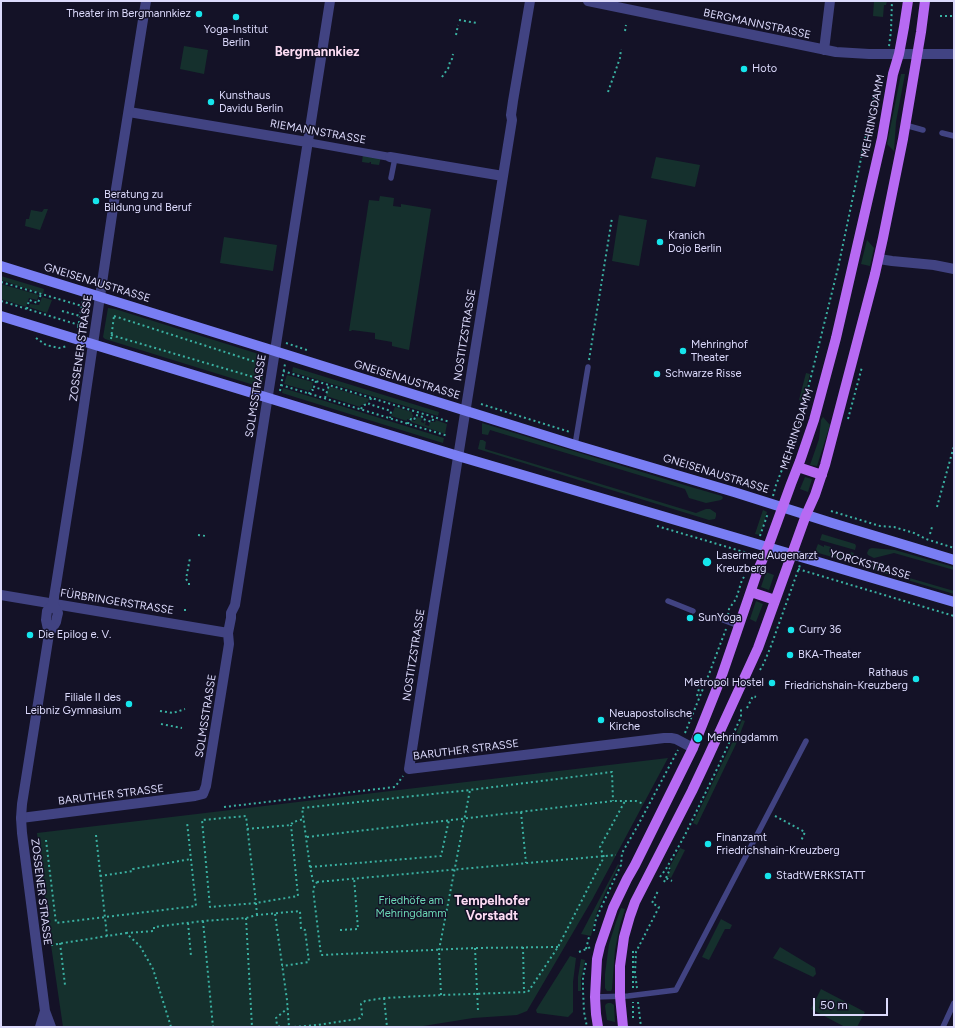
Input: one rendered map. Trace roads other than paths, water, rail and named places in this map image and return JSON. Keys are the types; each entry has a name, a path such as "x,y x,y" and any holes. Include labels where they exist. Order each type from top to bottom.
{"main road":[{"name":"MEHRINGDAMM","path":"598,1027 595,997 597,966 600,946 613,908 693,748 721,678 758,570 798,467 816,413 836,338 882,138 908,1"},
{"path":"623,1027 620,996 620,966 628,923 634,907 692,791 758,648 825,465 879,259 903,139 924,1"},
{"name":"GNEISENAUSTRASSE","path":"1,266 465,411 806,515"},
{"path":"1,316 458,456 768,547"},
{"path":"798,467 822,475"},
{"path":"806,515 954,560"},
{"name":"YORCKSTRASSE","path":"768,547 954,602"},
{"path":"751,592 775,600"}],"street":[{"name":"ZOSSENER STRASSE","path":"50,1027 45,1011 21,818 48,634 56,622 58,613 53,604 146,1"},
{"name":"SOLMSSTRASSE","path":"203,794 206,786 215,735 229,644 228,633 231,613 235,605 330,1"},
{"name":"NOSTITZSTRASSE","path":"409,769 512,120 511,115 513,101 530,1"},
{"name":"BERGMANNSTRASSE","path":"588,1 824,50 848,53 954,54"},
{"path":"824,50 830,1"},
{"name":"RIEMANNSTRASSE","path":"129,112 503,176"},
{"path":"879,259 892,262 934,265 954,269"},
{"name":"FÜRBRINGERSTRASSE","path":"1,595 228,633"},
{"name":"BARUTHER STRASSE","path":"409,769 664,738 676,739 693,748"},
{"name":"BARUTHER STRASSE","path":"21,818 203,794"},
{"name":"ZOSSENER STRASSE","path":"40,1027 45,1011"}],"lane":[{"path":"905,125 923,130"},
{"path":"942,133 954,136"},
{"path":"391,178 392,157"},
{"path":"575,445 588,367"},
{"path":"668,602 693,611"},
{"path":"715,617 739,626"},
{"path":"595,997 635,995 676,990 806,741"},
{"path":"943,1027 954,1003"}],"place":[{"name":"Theater im Bergmannkiez","path":"199,14"},
{"name":"Yoga-Institut Berlin","path":"236,17"},
{"name":"Hoto","path":"744,69"},
{"name":"Kunsthaus Davidu Berlin","path":"211,102"},
{"name":"Beratung zu Bildung und Beruf","path":"96,201"},
{"name":"Kranich Dojo Berlin","path":"660,242"},
{"name":"Mehringhof Theater","path":"683,351"},
{"name":"Schwarze Risse","path":"657,374"},
{"name":"Lasermed Augenarzt Kreuzberg","path":"707,562"},
{"name":"SunYoga","path":"690,618"},
{"name":"Curry 36","path":"791,630"},
{"name":"Die Epilog e. V.","path":"30,635"},
{"name":"BKA-Theater","path":"790,655"},
{"name":"Rathaus Friedrichshain-Kreuzberg","path":"916,679"},
{"name":"Metropol Hostel","path":"772,683"},
{"name":"Filiale II des Leibniz Gymnasium","path":"129,704"},
{"name":"Neuapostolische Kirche","path":"601,720"},
{"name":"Mehringdamm","path":"698,738"},
{"name":"Finanzamt Friedrichshain-Kreuzberg","path":"708,844"},
{"name":"StadtWERKSTATT","path":"768,876"}],"district":[{"name":"Bergmannkiez","path":"317,52"},
{"name":"Tempelhofer Vorstadt","path":"492,908"}],"park label":[{"name":"Friedhöfe am Mehringdamm","path":"411,907"}]}
